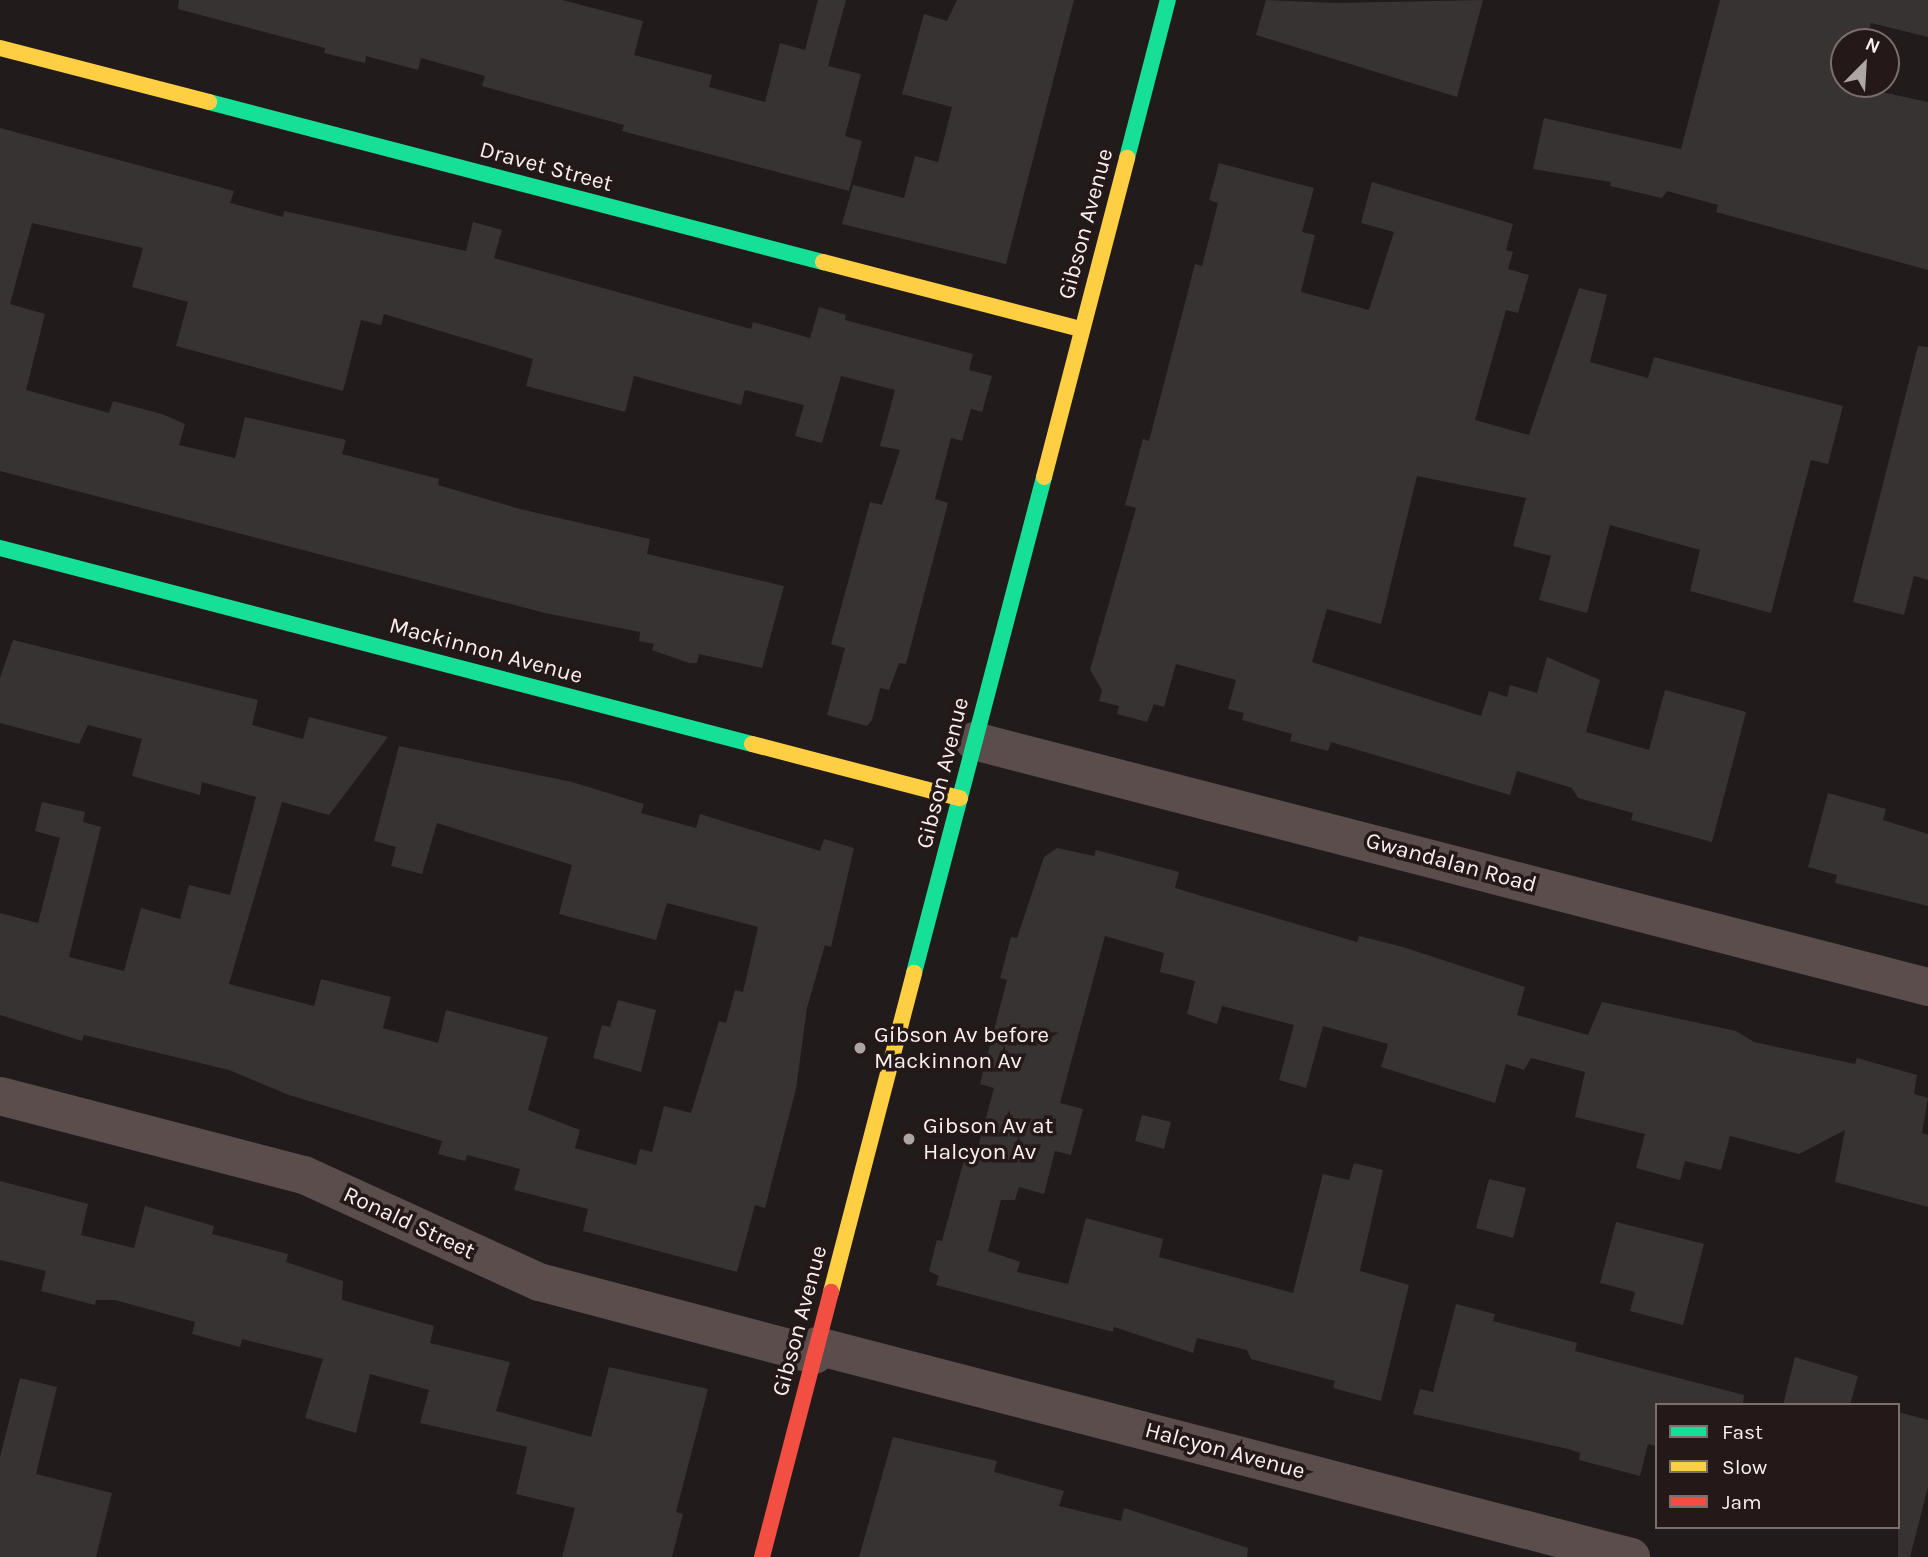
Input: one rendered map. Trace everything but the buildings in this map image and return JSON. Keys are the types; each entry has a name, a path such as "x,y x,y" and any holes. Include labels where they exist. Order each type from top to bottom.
{"street":[{"name":"Gibson Avenue","path":"762,1557 1168,0"},
{"name":"Dravet Street","path":"0,48 1081,329"},
{"name":"Mackinnon Avenue","path":"0,548 960,798"},
{"name":"Gwandalan Road","path":"974,741 1928,987"},
{"name":"Ronald Street","path":"0,1096 304,1175 539,1282 816,1351"},
{"name":"Halcyon Avenue","path":"816,1351 1631,1557"}],"traffic: fast":[{"path":"1127,158 1168,0"},
{"path":"209,102 823,262"},
{"path":"914,973 1044,477"},
{"path":"0,548 752,744"}],"traffic: slow":[{"path":"0,48 209,102"},
{"path":"1044,477 1127,158"},
{"path":"823,262 1081,329"},
{"path":"752,744 960,798"},
{"path":"831,1292 914,973"}],"traffic: jam":[{"path":"762,1557 831,1292"}],"place":[{"name":"Gibson Av before Mackinnon Av","path":"860,1048"},
{"name":"Gibson Av at Halcyon Av","path":"909,1139"}]}
